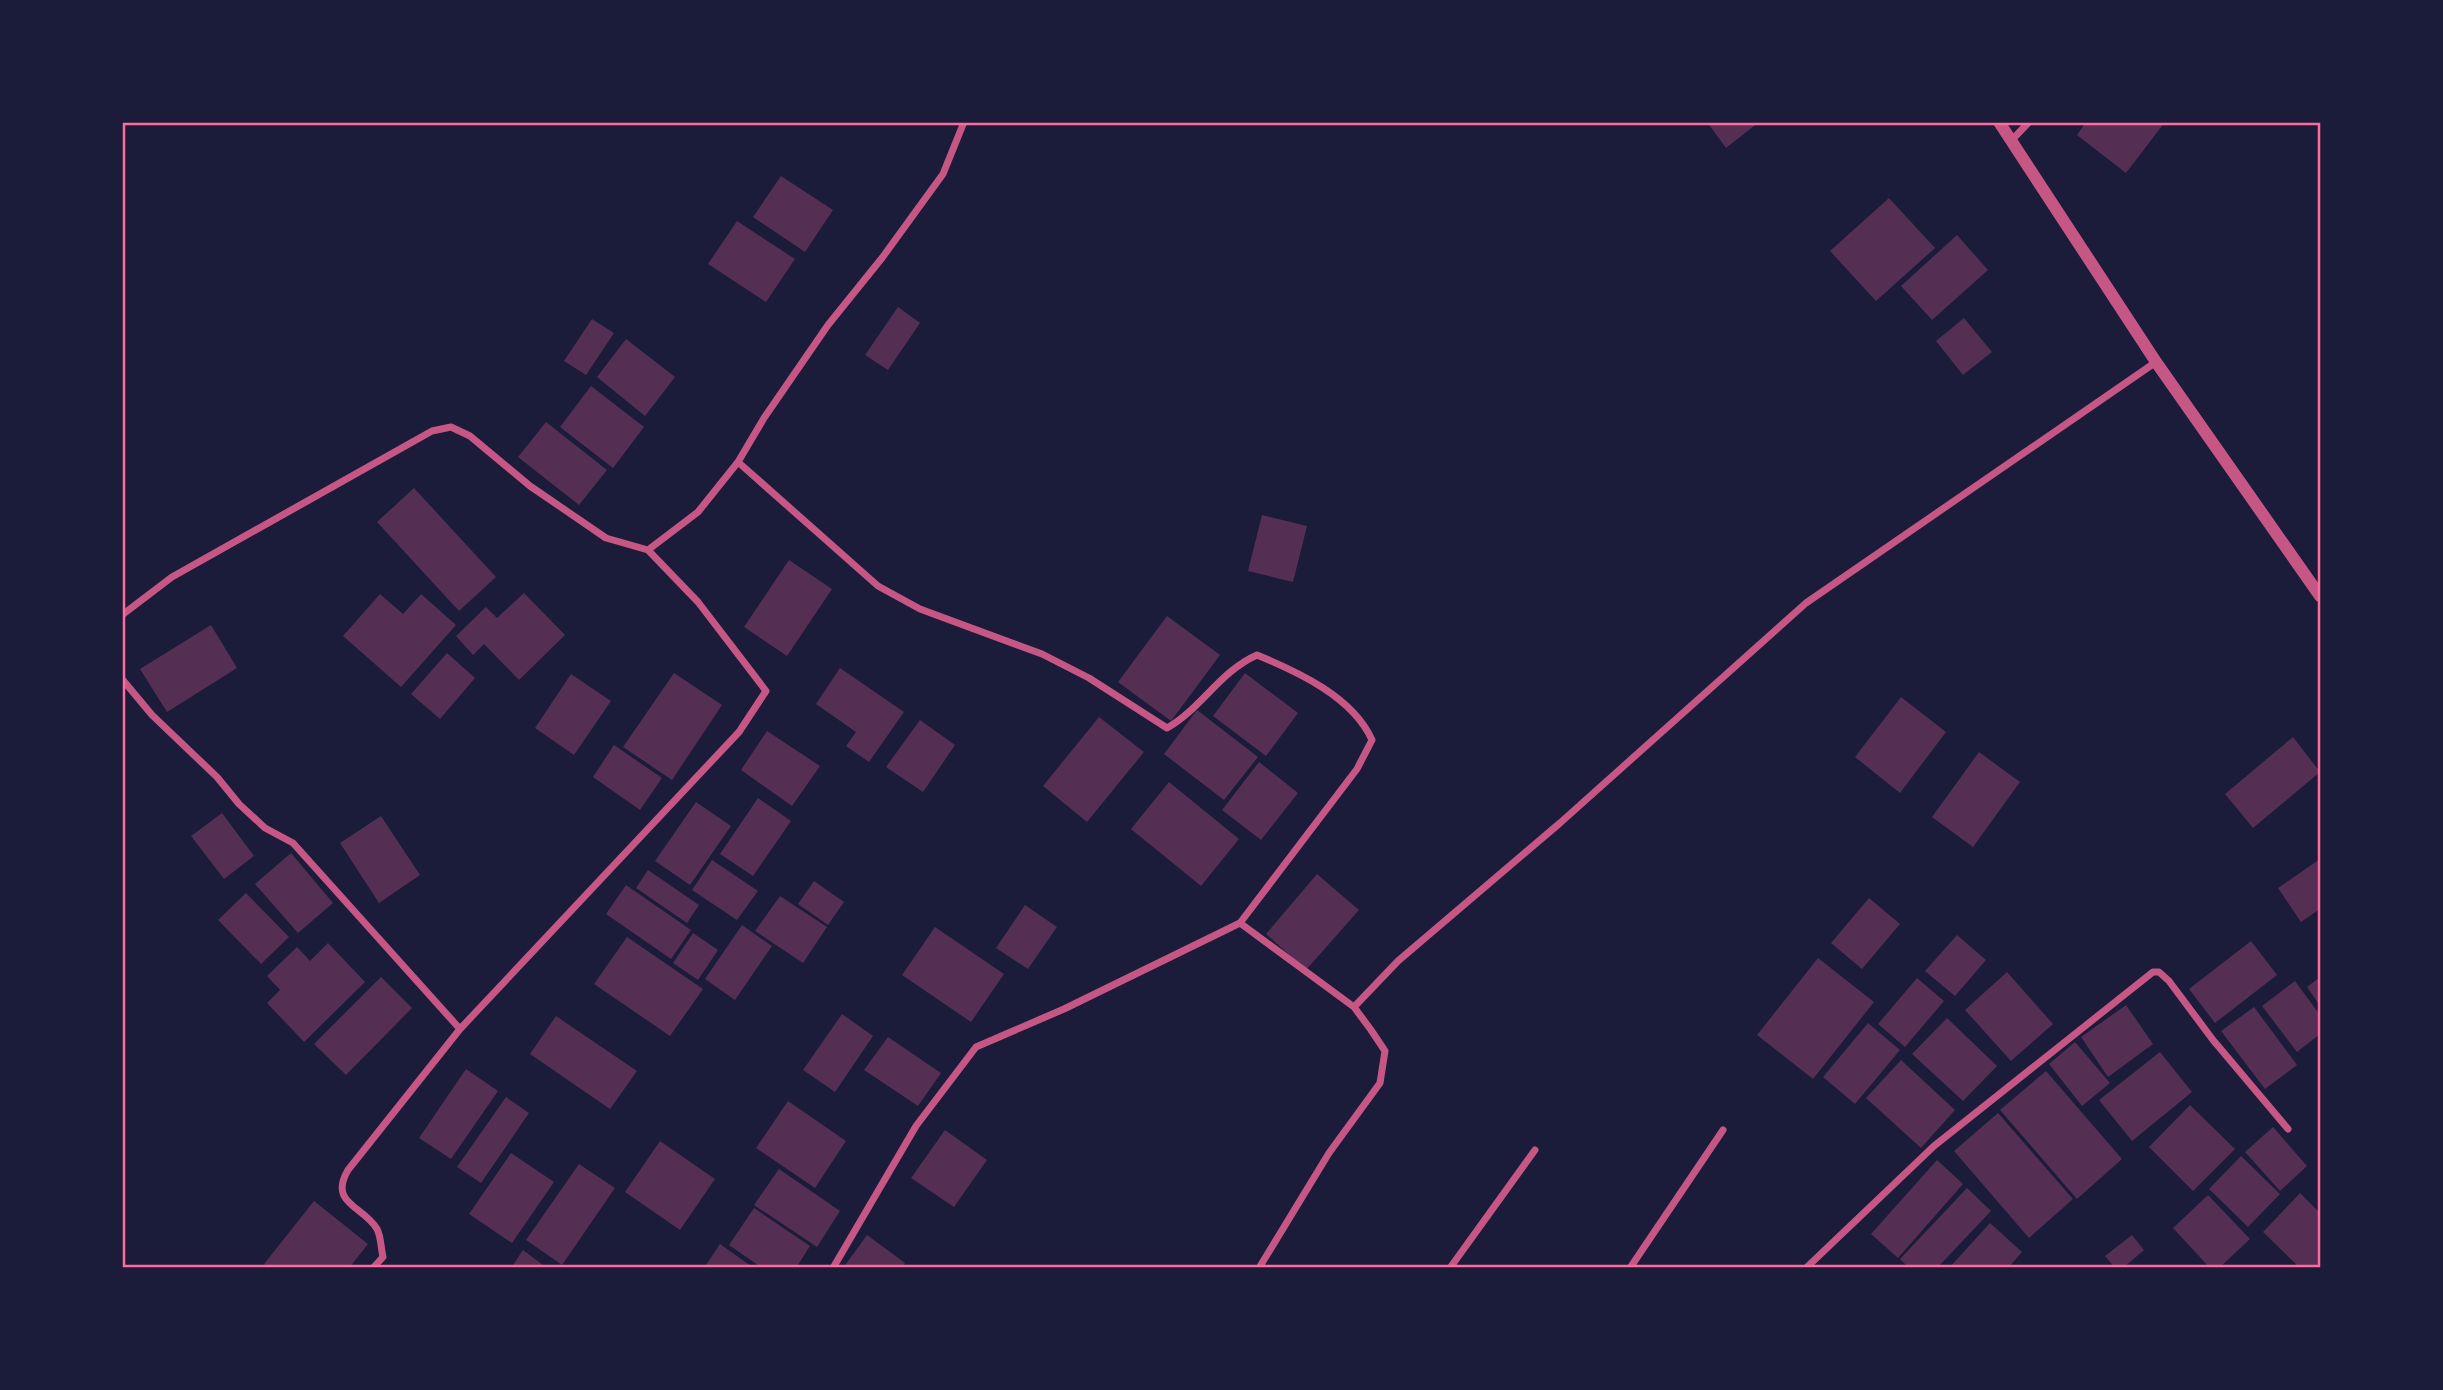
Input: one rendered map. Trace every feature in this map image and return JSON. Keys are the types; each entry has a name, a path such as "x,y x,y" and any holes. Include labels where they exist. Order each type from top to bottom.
{"street":[{"path":"648,550 698,512 738,462 764,418 828,325 882,258 943,174 964,122"},
{"path":"1999,122 2156,362 2320,596"},
{"path":"2011,141 2029,122"},
{"path":"1354,1007 1398,961 1560,823 1806,603 2156,362"},
{"path":"122,615 172,577 432,431 451,427 470,436 530,486 606,538 648,550 698,601 766,691 739,732 460,1029 341,1181 343,1197 377,1230 383,1258 373,1268"},
{"path":"738,462 878,586 920,609 958,625 1042,654 1089,678 1167,728 1185,718 1239,663 1257,655 1298,672 1354,711 1365,723 1372,740 1357,769 1240,923 1064,1009 976,1047 916,1126 833,1268"},
{"path":"122,679 152,715 217,777 239,804 265,828 293,843 460,1029"},
{"path":"1240,923 1354,1007 1385,1051 1380,1083 1329,1153 1259,1268"},
{"path":"1806,1268 1934,1146 2152,972 2159,972 2169,981 2213,1040 2288,1129"},
{"path":"1630,1268 1723,1130"},
{"path":"1450,1268 1535,1150"}],"building":[{"path":"1707,122 1759,122 1726,148"},
{"path":"2086,122 2165,122 2126,173 2077,135"},
{"path":"781,176 833,210 805,252 753,217"},
{"path":"1889,198 1935,248 1876,301 1830,251"},
{"path":"737,221 795,259 766,302 708,264"},
{"path":"1957,235 1988,270 1932,320 1901,286"},
{"path":"898,307 920,323 888,370 865,355"},
{"path":"1964,318 1992,352 1963,375 1936,341"},
{"path":"592,319 614,333 586,375 564,361"},
{"path":"626,339 675,377 645,416 597,377"},
{"path":"591,386 644,427 613,468 560,427"},
{"path":"546,422 607,470 579,505 518,457"},
{"path":"414,488 496,577 459,611 377,522"},
{"path":"1262,515 1307,526 1293,582 1248,571"},
{"path":"789,560 832,589 787,656 744,627"},
{"path":"524,593 565,635 519,680 484,644 473,655 456,636 486,607 497,618"},
{"path":"380,594 403,614 421,594 456,625 401,687 343,636"},
{"path":"1167,616 1220,655 1171,721 1118,682"},
{"path":"211,625 237,668 167,712 140,669"},
{"path":"447,653 475,678 440,719 411,694"},
{"path":"840,668 904,712 869,762 846,746 856,732 816,704"},
{"path":"674,673 722,705 672,780 623,747"},
{"path":"1245,673 1298,713 1266,756 1213,716"},
{"path":"571,674 611,701 574,755 535,728"},
{"path":"1901,697 1946,732 1900,793 1855,757"},
{"path":"1197,710 1258,757 1224,800 1164,754"},
{"path":"1099,717 1144,752 1087,822 1043,786"},
{"path":"920,720 955,745 923,792 886,767"},
{"path":"767,731 820,766 792,806 741,770"},
{"path":"2293,737 2320,772 2253,828 2225,794"},
{"path":"614,745 662,778 640,810 593,777"},
{"path":"1979,752 2020,782 1973,847 1932,817"},
{"path":"1259,762 1298,793 1261,840 1222,810"},
{"path":"1169,782 1239,839 1201,886 1131,829"},
{"path":"758,798 791,821 753,876 720,854"},
{"path":"696,802 731,826 690,885 655,861"},
{"path":"222,813 254,856 224,879 191,836"},
{"path":"381,816 420,875 379,903 340,843"},
{"path":"291,853 333,903 298,933 255,884"},
{"path":"2320,859 2320,909 2301,922 2278,888"},
{"path":"712,860 758,891 737,920 692,890"},
{"path":"648,870 699,905 687,923 636,888"},
{"path":"1317,874 1359,910 1306,970 1266,934"},
{"path":"814,881 844,902 828,925 798,904"},
{"path":"626,885 691,930 671,959 606,914"},
{"path":"246,893 289,937 261,964 218,920"},
{"path":"780,896 827,927 803,963 755,931"},
{"path":"1869,898 1900,924 1862,969 1831,943"},
{"path":"1025,905 1057,927 1028,969 996,948"},
{"path":"742,925 772,946 735,1000 705,979"},
{"path":"935,927 1004,974 971,1022 902,975"},
{"path":"693,933 718,950 698,980 673,963"},
{"path":"1957,935 1986,960 1955,996 1925,971"},
{"path":"627,937 703,989 670,1036 594,984"},
{"path":"2251,941 2277,975 2215,1023 2189,989"},
{"path":"328,943 365,982 304,1042 267,1003 280,990 267,976 297,947 310,961"},
{"path":"1818,958 1874,1002 1813,1079 1757,1035"},
{"path":"2007,972 2053,1024 2011,1061 1965,1010"},
{"path":"381,977 412,1008 346,1075 314,1044"},
{"path":"2320,977 2320,1006 2307,987"},
{"path":"1917,978 1944,1001 1905,1047 1878,1024"},
{"path":"2295,981 2320,1015 2320,1034 2297,1052 2262,1006"},
{"path":"2126,1005 2153,1044 2108,1077 2081,1037"},
{"path":"2254,1007 2297,1065 2265,1089 2221,1031"},
{"path":"842,1014 873,1036 835,1092 803,1070"},
{"path":"556,1016 637,1071 610,1109 530,1054"},
{"path":"1947,1018 1997,1066 1963,1101 1912,1054"},
{"path":"1868,1023 1900,1050 1855,1104 1823,1077"},
{"path":"888,1037 941,1073 918,1106 864,1070"},
{"path":"2075,1042 2110,1083 2082,1106 2049,1064"},
{"path":"2160,1052 2192,1092 2132,1141 2099,1100"},
{"path":"1901,1060 1955,1110 1921,1148 1866,1098"},
{"path":"466,1069 498,1091 451,1159 419,1138"},
{"path":"2046,1071 2122,1159 2077,1199 2000,1110"},
{"path":"506,1097 529,1113 481,1183 457,1167"},
{"path":"788,1101 846,1141 815,1188 756,1148"},
{"path":"2190,1105 2235,1149 2193,1191 2149,1147"},
{"path":"1998,1113 2073,1199 2029,1238 1954,1151"},
{"path":"2273,1127 2307,1166 2280,1191 2245,1152"},
{"path":"945,1130 987,1160 954,1207 911,1178"},
{"path":"660,1141 715,1179 680,1230 625,1192"},
{"path":"511,1153 554,1182 512,1243 469,1214"},
{"path":"2241,1156 2280,1194 2248,1227 2209,1189"},
{"path":"1937,1160 1963,1184 1898,1258 1871,1234"},
{"path":"579,1164 615,1188 562,1265 526,1240"},
{"path":"779,1169 840,1211 817,1247 754,1205"},
{"path":"1967,1188 1991,1211 1937,1268 1909,1268 1900,1259"},
{"path":"2300,1193 2320,1213 2320,1268 2300,1268 2263,1232"},
{"path":"2208,1195 2250,1239 2219,1268 2210,1268 2173,1228"},
{"path":"314,1201 368,1244 349,1268 268,1268 264,1264"},
{"path":"754,1208 810,1246 796,1268 762,1268 729,1245"},
{"path":"1990,1223 2022,1252 2008,1268 1949,1268"},
{"path":"867,1235 905,1263 902,1268 843,1268"},
{"path":"2132,1235 2144,1250 2123,1268 2115,1268 2105,1256"},
{"path":"720,1244 754,1268 704,1268"},
{"path":"523,1250 547,1268 511,1268"}]}
